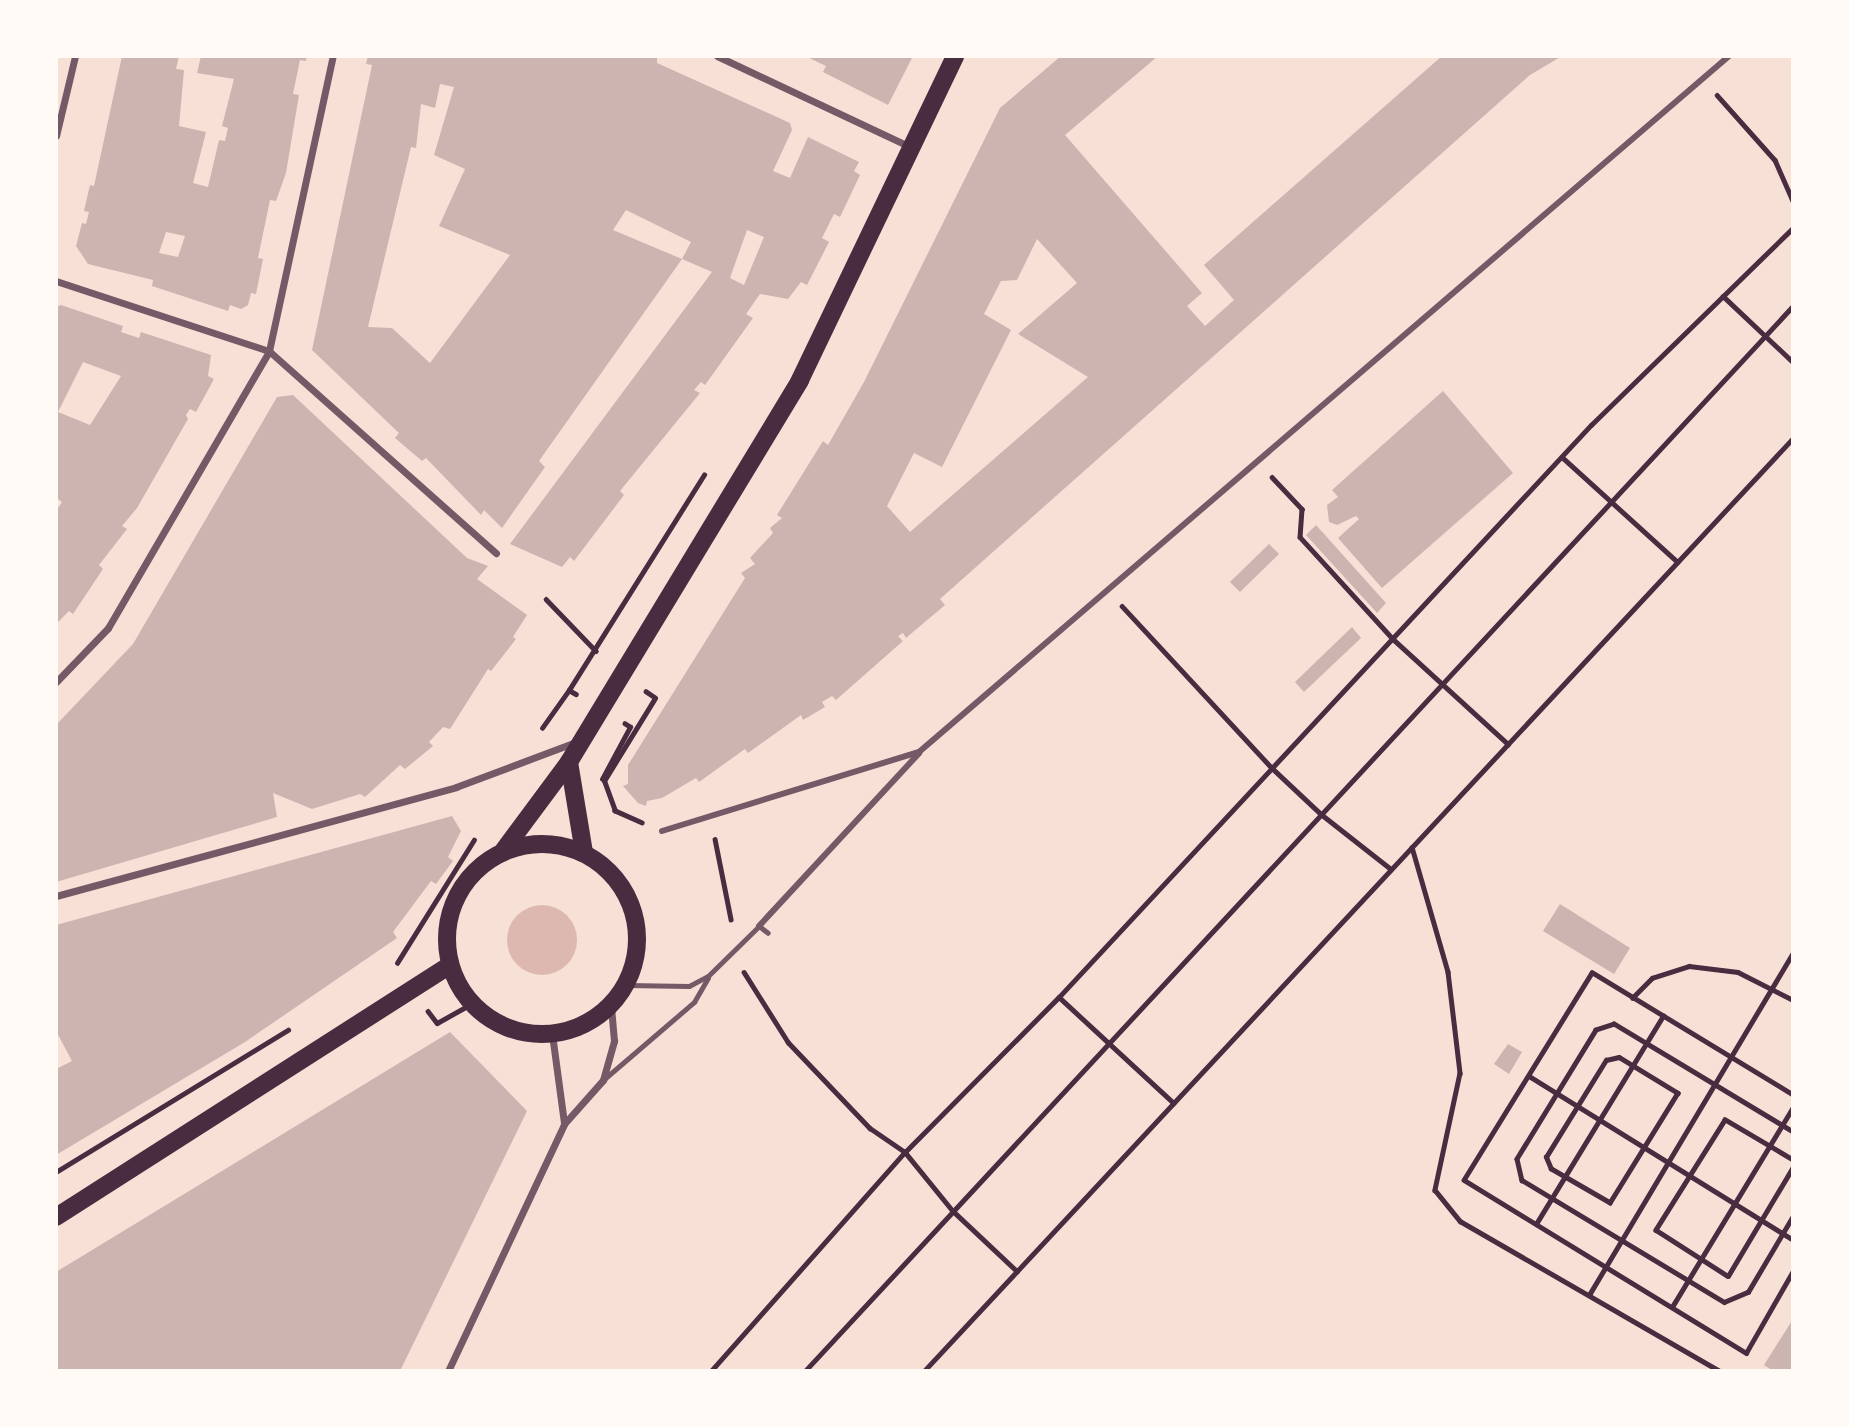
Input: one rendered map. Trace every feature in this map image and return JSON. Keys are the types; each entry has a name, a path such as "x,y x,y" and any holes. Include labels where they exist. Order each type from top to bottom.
{"main road":[{"path":"503,851 544,842 584,853 613,875 632,905 638,941 626,985 611,1004 584,1024 552,1034 516,1031 484,1016 461,990 450,965 446,940 450,911 473,873 503,851 569,762 800,380 955,56"},
{"path":"569,762 584,853"},
{"path":"56,1217 450,965"}],"street":[{"path":"56,136 75,56"},
{"path":"56,682 108,628 269,351 333,56"},
{"path":"717,56 911,148"},
{"path":"758,926 919,752 1729,56"},
{"path":"56,281 269,351 496,553"},
{"path":"56,895 456,787 580,740"},
{"path":"662,831 919,752"},
{"path":"448,1371 564,1124 603,1080 614,1041 611,1004"},
{"path":"552,1034 564,1124"}],"lane":[{"path":"603,1080 694,1002 708,976 758,926 768,933"},
{"path":"626,985 671,988 708,976"}],"path":[{"path":"1702,79 1775,160 1793,201"},
{"path":"721,1371 713,1369 905,1153 1059,997 1562,457 1793,228"},
{"path":"1723,296 1793,362"},
{"path":"805,1371 1793,306"},
{"path":"924,1371 1793,438"},
{"path":"1562,457 1613,500 1678,562"},
{"path":"1258,461 1302,509 1300,537 1393,639 1508,744"},
{"path":"569,690 596,651 705,473"},
{"path":"1107,590 1272,768 1321,814 1391,869"},
{"path":"546,599 620,675 655,698 604,781 615,811 662,831"},
{"path":"711,817 737,947 748,984 788,1042 870,1128 905,1153 953,1211 1017,1271"},
{"path":"1412,847 1448,972 1460,1073 1436,1190 1460,1221 1720,1371"},
{"path":"1589,1295 1793,953"},
{"path":"385,970 397,963"},
{"path":"1632,998 1652,978 1689,965 1738,972 1793,1000"},
{"path":"1793,1095 1592,974 1464,1180 1746,1353 1793,1271"},
{"path":"1059,997 1174,1103"},
{"path":"1536,1224 1663,1016"},
{"path":"1793,1132 1614,1024 1595,1030 1517,1159 1522,1180 1724,1302 1748,1292 1793,1216"},
{"path":"56,1172 291,1028"},
{"path":"1619,1057 1678,1093 1610,1203 1551,1169 1546,1157 1577,1106 1606,1060 1619,1057"},
{"path":"1529,1076 1793,1240"},
{"path":"1672,1307 1793,1107"},
{"path":"1793,1160 1725,1120 1656,1230 1728,1276 1793,1167"}],"shaded area":[{"path":"549,905 562,911 571,920 575,926 575,954 567,965 556,973 535,975 517,965 509,954 507,933 517,915 528,907"}],"building":[{"path":"122,56 179,56 176,69 184,70 179,126 206,132 193,183 208,187 219,140 225,141 228,128 222,126 234,79 197,73 201,56 307,56 306,61 300,60 293,94 299,95 286,173 276,201 270,200 258,258 263,259 256,294 251,293 248,305 241,309 230,305 228,311 152,286 153,280 88,264 76,246 82,223 86,224 89,212 84,211 90,185 94,186","holes":["166,232 185,236 178,257 159,253"]},
{"path":"368,56 657,56 657,63 790,123 792,130 773,171 790,178 808,137 859,162 854,171 860,175 840,217 834,214 822,238 829,242 807,285 801,282 788,299 760,294 746,314 753,318 705,385 701,382 694,390 700,393 620,491 624,495 574,561 570,557 562,567 510,544 712,272 682,259 539,461 545,467 502,528 484,510 481,515 426,458 422,461 395,438 399,433 312,350 372,65 366,64","holes":["440,84 454,87 434,155 465,169 439,226 510,255 430,363 392,328 368,327 411,147 416,148 421,104 435,108","626,210 691,242 682,259 613,230","747,230 764,237 744,285 730,278"]},
{"path":"805,56 913,56 888,105 823,72 826,66"},
{"path":"1061,56 1158,56 1065,135 1202,293 1187,306 1205,326 1234,300 1204,265 1442,56 1562,56 1530,75 940,599 945,605 906,638 903,633 898,636 903,641 836,700 832,696 822,702 825,707 803,720 801,715 748,753 745,749 699,782 696,778 662,798 647,801 646,806 638,803 623,786 628,784 628,765 745,578 741,573 755,564 750,558 773,533 770,528 782,518 777,515 823,441 828,445 864,382 1000,108","holes":["1037,239 1077,283 1018,334 1088,377 910,532 887,506 914,453 942,467 1011,330 984,314 1001,281 1017,280"]},
{"path":"61,305 123,326 121,332 139,338 141,332 211,355 208,376 214,379 196,412 190,409 186,415 188,419 137,508 122,526 127,529 99,565 103,569 73,614 69,611 56,624 56,511 62,502 56,498 56,307","holes":["83,362 121,376 90,425 58,412"]},
{"path":"1443,391 1513,473 1382,588 1338,538 1359,519 1356,516 1337,525 1329,522 1327,505 1338,497 1332,490"},
{"path":"293,395 467,558 488,566 477,579 527,615 513,637 516,639 491,671 488,669 450,729 443,727 429,742 433,746 405,769 400,765 365,797 360,794 312,809 273,793 277,817 56,882 56,725 133,644 277,397"},
{"path":"1316,525 1386,603 1377,613 1306,535"},
{"path":"1269,544 1279,554 1240,592 1230,582"},
{"path":"1352,627 1361,638 1304,692 1295,682"},
{"path":"452,816 461,831 448,857 453,861 436,884 431,881 393,932 397,938 245,1042 56,1155 56,1069 72,1061 56,1031 56,925"},
{"path":"1560,904 1630,948 1614,974 1543,931"},
{"path":"450,1032 527,1111 400,1371 56,1371 56,1272"},
{"path":"1508,1044 1522,1052 1509,1074 1494,1064"},
{"path":"1793,1319 1793,1371 1773,1371 1764,1365"}]}
